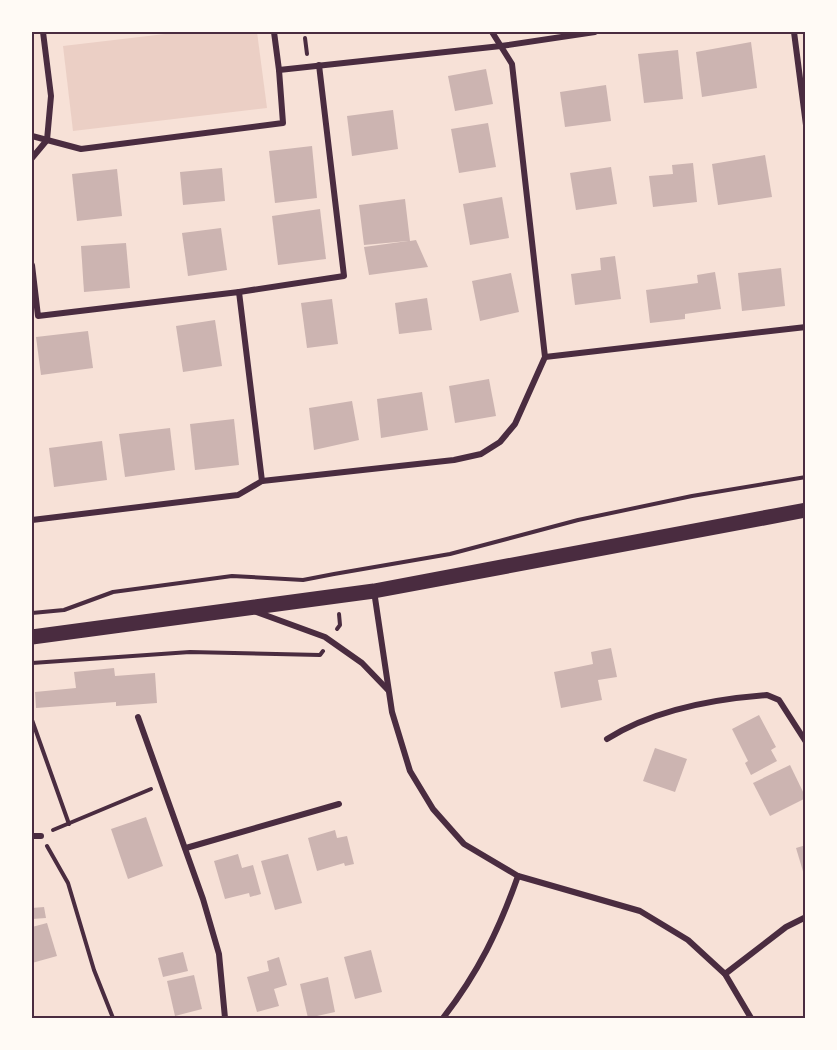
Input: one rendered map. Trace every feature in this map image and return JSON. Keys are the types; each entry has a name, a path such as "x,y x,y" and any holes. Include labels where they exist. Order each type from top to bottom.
{"main road":[{"path":"32,638 374,591 806,510"}],"street":[{"path":"32,158 47,140 51,96 43,32"},
{"path":"32,136 81,149 283,123 274,32"},
{"path":"32,520 238,495 262,481 454,460 482,454 500,442 515,424 545,357 512,64 492,32"},
{"path":"279,70 501,46 595,32"},
{"path":"794,32 806,125"},
{"path":"32,265 38,316 238,292 344,276 319,65"},
{"path":"238,292 262,481"},
{"path":"545,357 806,327"},
{"path":"374,591 392,712 410,771 433,809 464,844 518,876 640,911 688,940 724,974 751,1018"},
{"path":"249,609 325,637 362,663 389,690"},
{"path":"607,739 631,724 654,715 767,695 779,700 806,742"},
{"path":"138,717 186,848 219,954 225,1018"},
{"path":"186,848 339,804"},
{"path":"32,836 41,836"},
{"path":"443,1018 466,989 500,928 518,876"},
{"path":"724,974 786,927 806,917"}],"path":[{"path":"32,613 64,610 113,592 221,577 303,580 450,554 578,520 692,496 806,477"},
{"path":"32,663 190,652 320,655"},
{"path":"32,720 69,824"},
{"path":"113,1018 94,970 68,883 41,836 163,784"}],"shaded area":[{"path":"182,32 257,32 267,108 73,131 63,46"}],"building":[{"path":"751,42 757,88 702,97 696,52"},
{"path":"678,50 683,99 644,103 638,54"},
{"path":"486,69 493,104 455,111 448,76"},
{"path":"606,85 611,121 565,127 560,92"},
{"path":"393,110 398,149 352,156 347,116"},
{"path":"488,123 496,167 459,173 451,129"},
{"path":"312,146 317,198 275,203 269,151"},
{"path":"765,155 772,197 718,205 712,164"},
{"path":"693,163 697,202 653,207 649,176 673,174 672,165"},
{"path":"611,167 617,204 576,210 570,173"},
{"path":"222,168 225,201 183,205 180,172"},
{"path":"117,169 122,216 77,221 72,174"},
{"path":"502,197 509,238 470,245 463,204"},
{"path":"405,199 410,241 416,240 428,267 369,275 364,247 408,241 364,245 359,205"},
{"path":"320,209 326,259 278,265 272,216"},
{"path":"221,228 227,270 188,276 182,233"},
{"path":"126,243 130,288 84,292 81,246"},
{"path":"615,256 621,299 575,305 571,274 601,270 600,258"},
{"path":"781,268 785,306 742,311 738,273"},
{"path":"715,272 721,309 685,314 685,319 650,323 646,290 698,283 697,275"},
{"path":"511,273 519,312 480,321 472,281"},
{"path":"427,298 432,330 399,334 395,303"},
{"path":"332,299 338,344 307,348 301,303"},
{"path":"215,320 222,366 183,372 176,326"},
{"path":"88,331 93,368 41,375 36,337"},
{"path":"489,379 496,416 455,423 449,386"},
{"path":"422,392 428,430 381,438 377,399"},
{"path":"352,401 359,440 314,450 309,408"},
{"path":"234,419 239,465 195,470 190,424"},
{"path":"170,428 175,470 125,477 119,434"},
{"path":"102,441 107,480 54,487 49,448"},
{"path":"611,648 617,677 598,680 602,700 561,708 554,672 593,664 591,652"},
{"path":"114,668 115,676 155,673 157,703 116,706 116,702 36,708 35,692 76,688 74,672"},
{"path":"759,715 776,747 771,750 777,761 751,775 745,763 748,761 732,729"},
{"path":"655,748 687,759 675,792 643,781"},
{"path":"790,765 806,798 770,816 753,783"},
{"path":"146,817 163,866 128,879 111,829"},
{"path":"335,830 337,838 347,836 354,864 345,866 344,863 317,871 308,838"},
{"path":"806,845 806,878 805,878 796,848"},
{"path":"238,854 242,868 253,865 261,894 250,897 249,893 225,899 214,861"},
{"path":"288,854 302,903 275,910 261,861"},
{"path":"44,907 46,918 32,919 32,908"},
{"path":"47,923 57,956 32,963 32,927"},
{"path":"371,950 382,992 355,999 344,957"},
{"path":"183,952 188,971 163,977 158,958"},
{"path":"279,957 287,985 274,989 279,1006 257,1012 247,977 269,971 267,961"},
{"path":"194,975 202,1009 175,1016 167,981"},
{"path":"328,977 335,1012 308,1018 300,984"}]}
